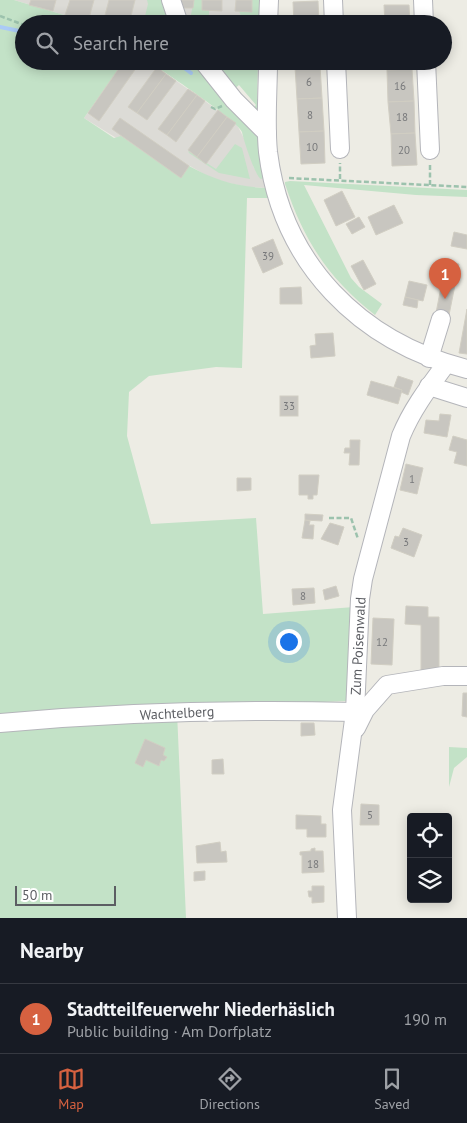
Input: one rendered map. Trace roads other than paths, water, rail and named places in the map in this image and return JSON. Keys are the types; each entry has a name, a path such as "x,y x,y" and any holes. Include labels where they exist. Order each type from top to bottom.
{"street":[{"path":"171,0 177,15"},
{"path":"268,15 269,0"},
{"path":"333,0 334,15"},
{"path":"423,0 424,15"},
{"path":"210,70 240,106 267,133"},
{"path":"268,70 267,133 273,177 281,206 296,242 308,262 341,302 379,332 438,361 467,369"},
{"path":"336,70 340,150"},
{"path":"426,70 430,150"},
{"path":"438,361 441,319"},
{"name":"Zum Poisenwald","path":"347,918 342,810 355,712 358,622 367,563 401,436 407,421 428,386 438,361"},
{"path":"428,386 467,398"},
{"path":"351,743 365,710 387,685 443,676 467,676"},
{"name":"Wachtelberg","path":"0,723 55,718 247,710 355,712"}],"waterway":[{"path":"0,27 15,30"},
{"path":"187,70 191,73"}],"place":[{"name":"Stadtteilfeuerwehr Niederhäslich","path":"445,299"}]}
